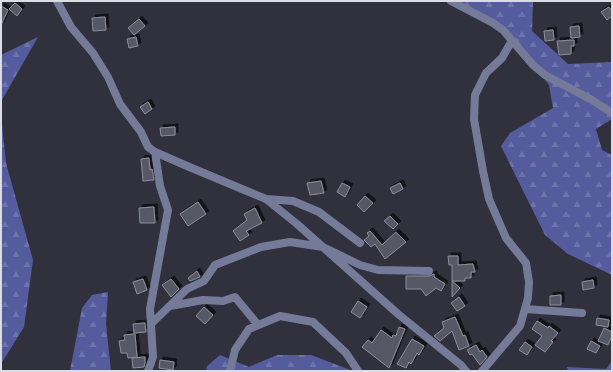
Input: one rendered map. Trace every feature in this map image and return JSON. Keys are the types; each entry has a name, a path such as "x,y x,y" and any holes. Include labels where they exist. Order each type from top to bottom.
{"street":[{"path":"57,1 71,27 93,53 108,77 120,104 141,132 148,147 155,152 266,199 293,201 319,212 360,243"},
{"path":"450,1 494,23 504,30 534,65 545,75 592,100 612,113"},
{"path":"482,371 520,326 525,309 529,282 526,263 506,238 489,199 474,119 475,95 486,73 502,58 510,44 515,42"},
{"path":"148,371 153,357 150,309 168,210 160,186 155,152"},
{"path":"266,199 323,247 398,314 461,365 466,371"},
{"path":"151,324 187,289 204,281 215,265 261,247 290,242 323,247 360,266 378,270 429,271"},
{"path":"170,306 204,300 223,301 235,297 258,325"},
{"path":"525,309 582,313"},
{"path":"230,371 235,350 248,329 280,316 313,322 346,353 358,371"}],"green space":[{"path":"451,1 533,1 532,31 568,64 612,62 612,119 596,129 602,150 612,155 612,275 568,254 545,235 501,146 510,133 553,108 549,85 515,42 503,30"},
{"path":"38,37 2,100 1,115 1,55"},
{"path":"1,115 6,163 33,260 24,327 1,364"},
{"path":"108,292 106,324 111,371 70,371 82,308 92,295"},
{"path":"220,355 249,367 277,355 311,355 353,371 206,371 207,366"},
{"path":"612,361 612,371 568,371 567,367 606,369"}],"building":[{"path":"15,3 22,9 17,16 9,9"},
{"path":"1,6 8,10 1,25"},
{"path":"609,7 612,11 612,16 607,20 601,12"},
{"path":"105,17 106,30 93,31 92,18"},
{"path":"139,19 145,26 134,35 128,28"},
{"path":"579,26 580,37 571,38 570,27"},
{"path":"553,30 554,40 545,41 544,31"},
{"path":"136,37 138,46 129,48 127,39"},
{"path":"574,40 574,46 571,46 571,54 559,55 557,41"},
{"path":"148,102 152,109 145,114 140,107"},
{"path":"175,127 175,135 161,136 160,128"},
{"path":"149,158 150,170 152,169 154,180 143,181 141,159"},
{"path":"321,181 324,193 310,195 307,183"},
{"path":"342,183 350,187 345,197 337,192"},
{"path":"400,183 403,189 393,194 390,188"},
{"path":"365,196 373,203 364,212 357,205"},
{"path":"198,202 206,214 188,226 180,214"},
{"path":"154,207 155,223 140,223 139,208"},
{"path":"255,208 262,223 246,231 249,235 240,241 233,231 247,220 244,214"},
{"path":"390,216 398,224 393,229 384,221"},
{"path":"370,231 382,245 396,232 406,242 385,259 375,244 371,247 364,240 369,236 367,233"},
{"path":"448,256 458,256 458,265 473,264 475,272 471,272 471,278 465,278 465,281 452,281 452,265 449,265"},
{"path":"197,271 200,277 190,281 188,278"},
{"path":"434,274 434,277 445,284 441,291 436,288 426,296 421,289 406,289 406,276 429,276"},
{"path":"143,279 147,290 137,294 133,282"},
{"path":"171,279 179,289 171,297 162,285"},
{"path":"593,280 594,288 583,290 582,282"},
{"path":"452,281 460,288 452,297"},
{"path":"561,295 561,305 550,305 550,296"},
{"path":"459,297 465,306 457,311 451,303"},
{"path":"358,301 367,307 360,318 351,312"},
{"path":"204,307 213,315 205,324 196,316"},
{"path":"455,317 469,346 459,350 452,331 440,341 434,336 444,328 442,322"},
{"path":"597,318 609,320 608,327 596,325"},
{"path":"537,321 548,328 549,326 558,333 551,341 553,342 545,352 535,345 542,336 532,329"},
{"path":"145,323 146,332 134,333 133,324"},
{"path":"399,327 405,329 389,368 362,347 368,340 372,343 381,330 392,338 393,335 396,336"},
{"path":"604,328 612,332 608,345 598,341"},
{"path":"135,334 137,357 128,358 127,353 121,353 119,341 125,340 124,335"},
{"path":"412,339 424,346 419,355 417,353 411,364 409,362 406,368 397,364"},
{"path":"591,341 600,346 596,353 587,349"},
{"path":"525,342 532,347 527,355 519,350"},
{"path":"476,345 480,352 482,350 487,357 480,365 467,350"},
{"path":"145,357 144,367 133,368 132,358"},
{"path":"160,360 174,362 173,370 159,368"}]}
